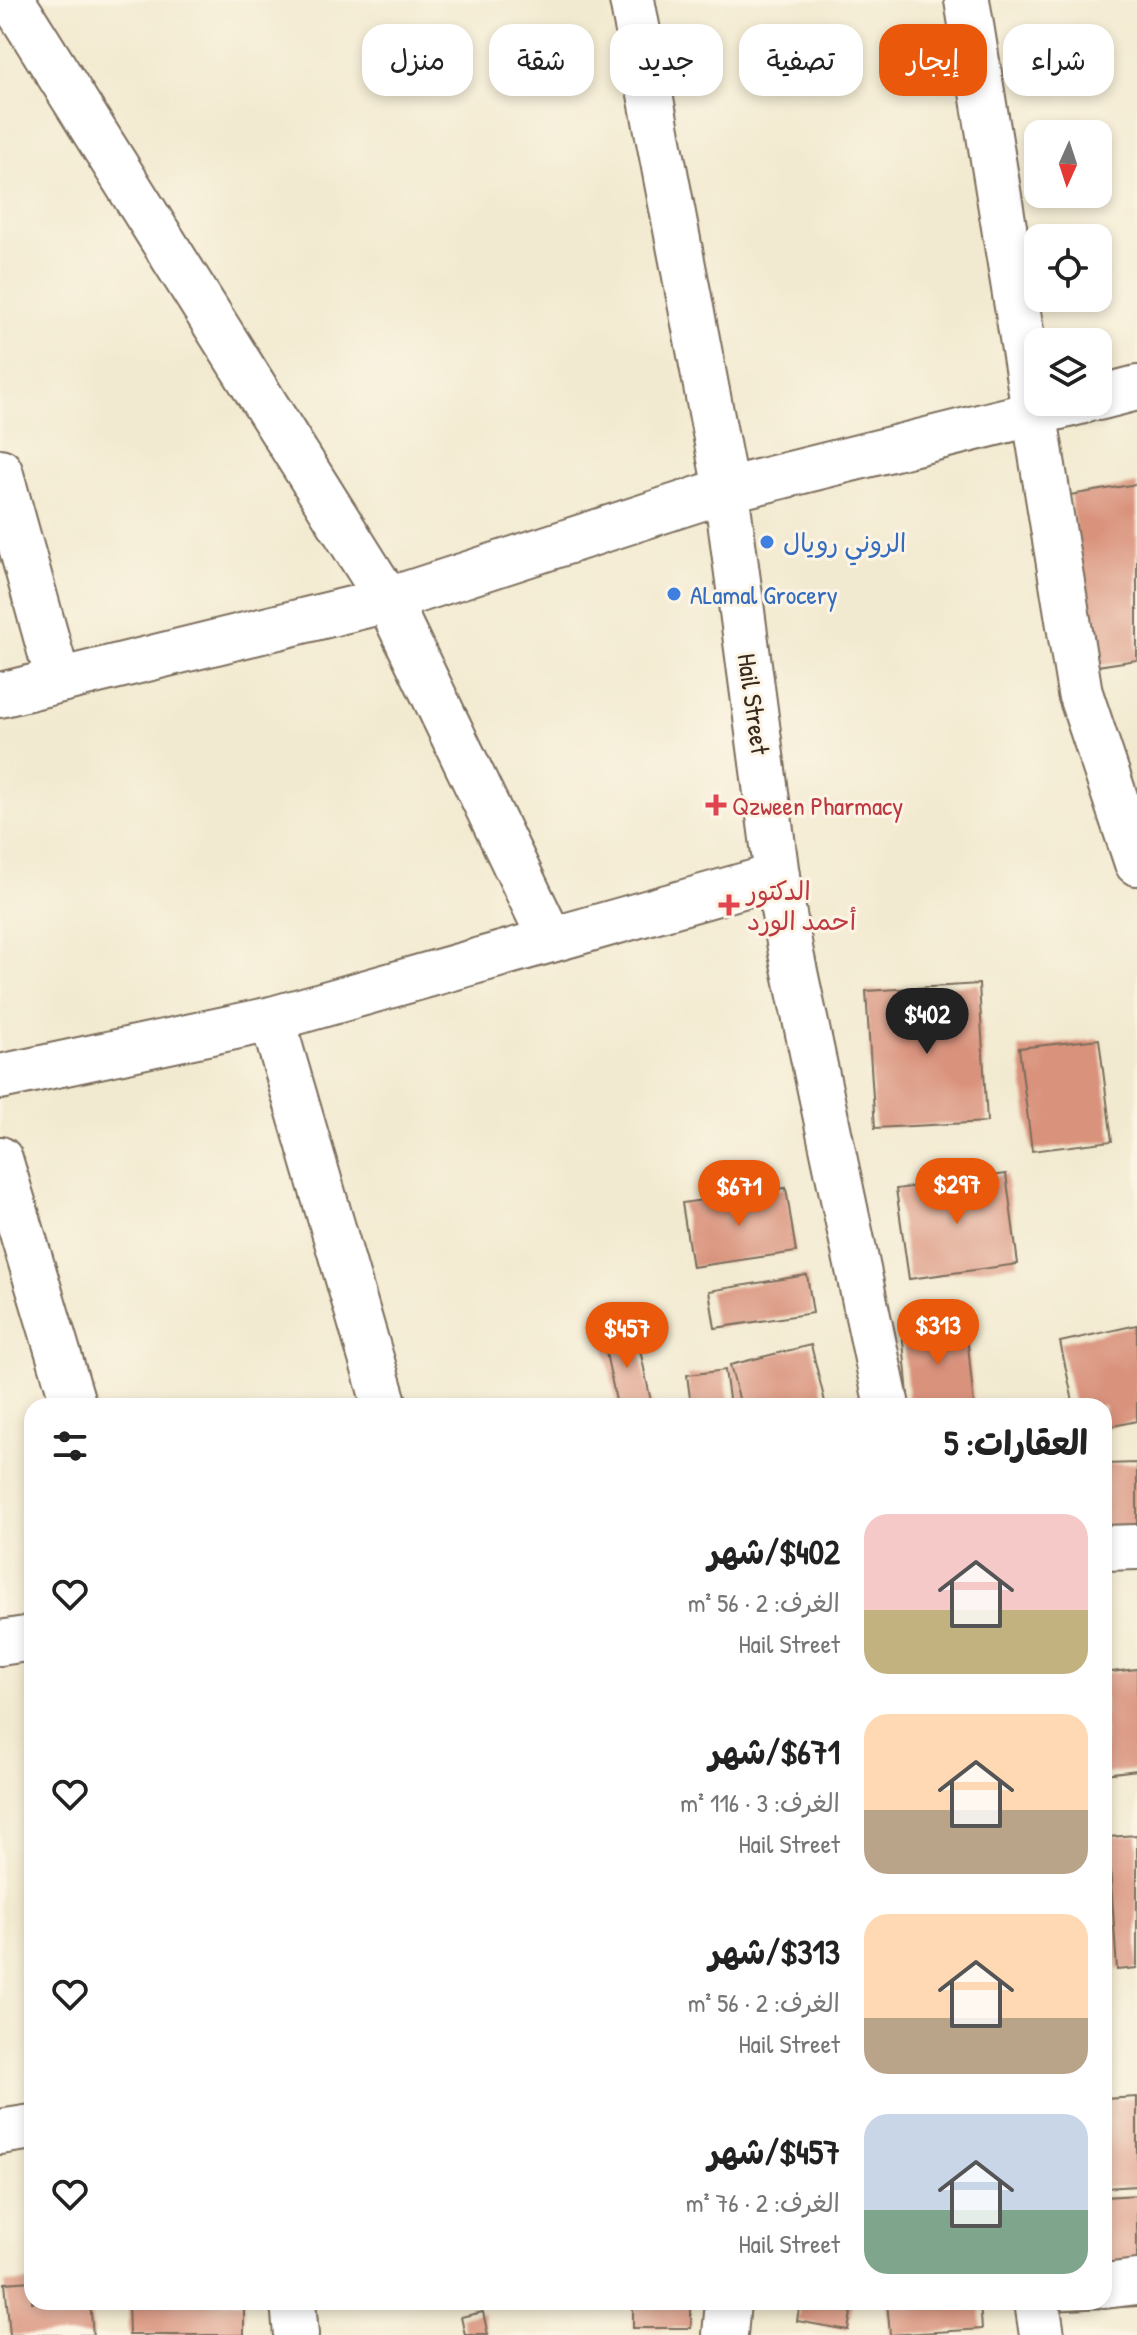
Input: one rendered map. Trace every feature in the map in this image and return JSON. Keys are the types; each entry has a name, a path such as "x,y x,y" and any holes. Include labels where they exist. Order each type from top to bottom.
{"street":[{"path":"12,0 388,600 551,940"},
{"name":"Hail Street","path":"632,0 726,490 777,876 885,1398"},
{"path":"967,0 1024,351"},
{"path":"1112,394 1137,388"},
{"path":"0,695 388,600 726,490 1024,416"},
{"path":"1034,416 1080,693 1137,863"},
{"path":"0,471 58,680"},
{"path":"0,1077 272,1019 777,876"},
{"path":"272,1019 383,1398"},
{"path":"0,1159 72,1398"},
{"path":"1112,1548 1137,1547"},
{"path":"0,1643 24,1639"},
{"path":"0,2132 24,2128"},
{"path":"1112,2285 1137,2282"},
{"path":"294,2310 296,2335"},
{"path":"725,2335 727,2310"},
{"path":"1038,2310 1042,2335"}],"building":[{"path":"1137,484 1137,660 1097,666 1070,495"},
{"path":"979,984 987,1122 875,1128 866,991"},
{"path":"1099,1039 1112,1141 1032,1151 1019,1048"},
{"path":"1006,1174 1018,1264 909,1279 896,1189"},
{"path":"786,1188 796,1252 692,1267 682,1203"},
{"path":"807,1275 813,1313 715,1328 709,1291"},
{"path":"966,1324 973,1398 908,1398 902,1330"},
{"path":"1137,1325 1137,1421 1112,1426 1112,1398 1072,1398 1060,1342"},
{"path":"636,1331 650,1398 615,1398 603,1338"},
{"path":"811,1345 824,1398 739,1398 730,1365"},
{"path":"725,1370 729,1398 690,1398 687,1375"},
{"path":"1137,1463 1137,1539 1112,1541 1112,1464"},
{"path":"1137,1669 1137,1770 1112,1773 1112,1672"},
{"path":"1137,1835 1137,1968 1117,1970 1112,1837"},
{"path":"1137,2097 1137,2186 1112,2188 1112,2099"},
{"path":"1137,2195 1137,2306 1112,2308 1112,2197"},
{"path":"24,2282 24,2310 91,2310 93,2335 10,2335 5,2283"},
{"path":"128,2310 244,2310 244,2335 129,2335"},
{"path":"633,2310 691,2310 691,2328 633,2328"},
{"path":"799,2310 852,2310 848,2330 797,2321"},
{"path":"888,2310 981,2310 982,2329 890,2335"},
{"path":"483,2312 488,2335 465,2335 461,2317"}],"place":[{"name":"الروني رويال","path":"767,542"},
{"name":"ALamal Grocery","path":"674,594"},
{"name":"Qzween Pharmacy","path":"716,805"},
{"name":"الدكتور أحمد الورد","path":"729,905"}]}
